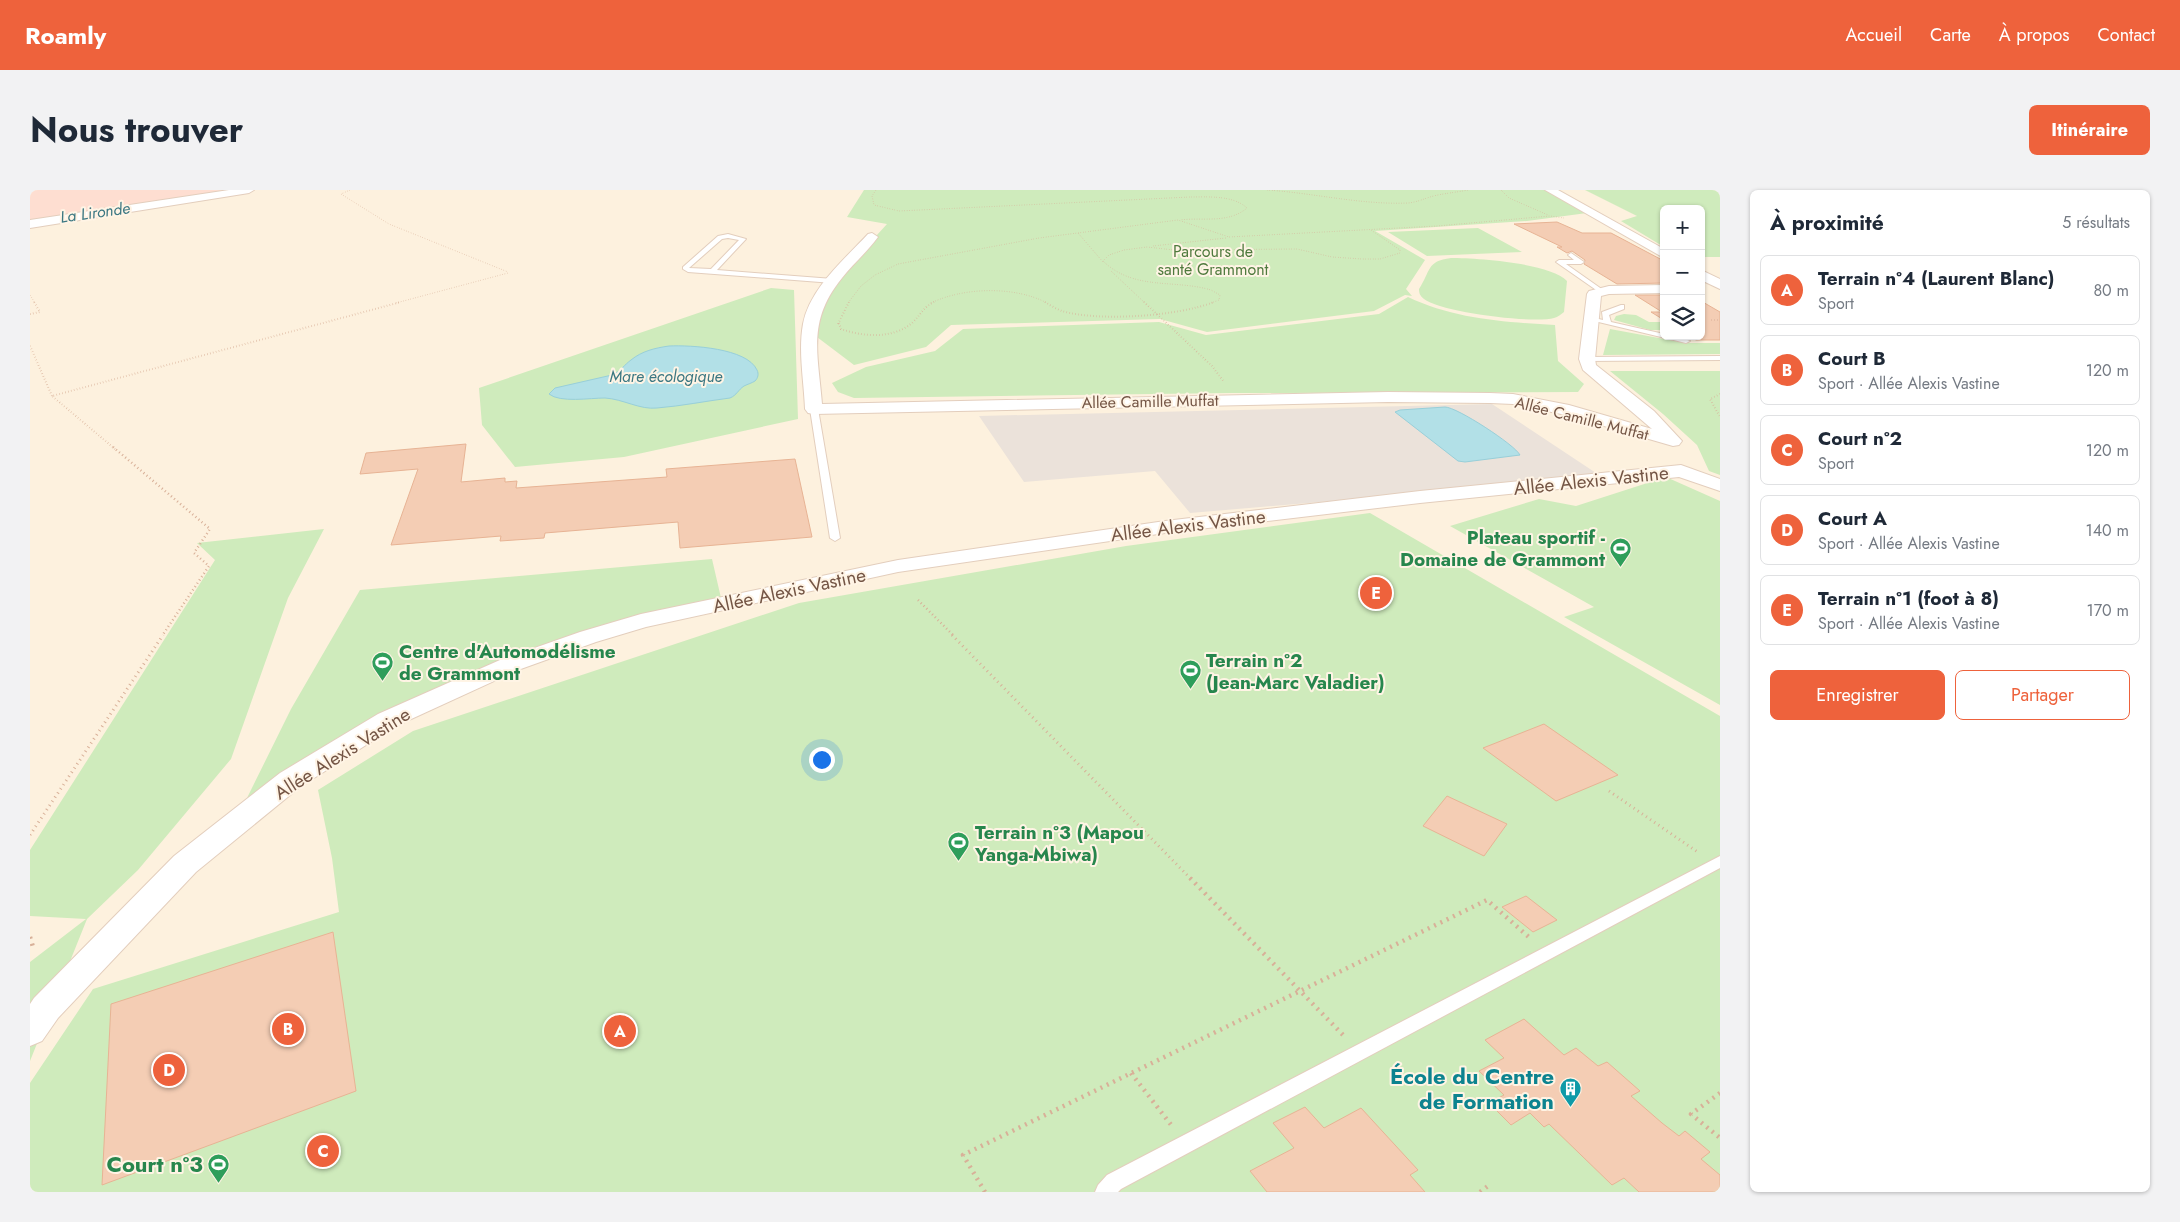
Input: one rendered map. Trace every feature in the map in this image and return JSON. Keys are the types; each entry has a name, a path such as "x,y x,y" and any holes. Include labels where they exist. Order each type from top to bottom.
{"street":[{"path":"183,190 212,196"},
{"path":"30,224 249,190"},
{"path":"1550,190 1660,252"},
{"path":"814,409 809,331 812,317 833,281 872,237"},
{"path":"1705,276 1720,285"},
{"path":"1705,289 1720,288"},
{"path":"1660,289 1601,291 1594,294 1590,319 1588,363 1648,415 1673,441 1681,471 1720,485"},
{"name":"Allée Camille Muffat","path":"814,409 1388,397 1514,399 1568,410 1673,441"},
{"name":"Allée Alexis Vastine","path":"30,1031 46,1008 185,864 290,780 387,720 509,665 588,636 641,621 908,565 1174,526 1420,496 1681,471"}],"lane":[{"path":"711,270 743,238 720,237 685,268 688,270 711,270 716,273 833,281"},
{"path":"1571,255 1581,262 1559,262 1601,291"},
{"path":"1607,322 1605,314 1621,307"},
{"path":"1590,319 1660,335"},
{"path":"1682,340 1686,341"},
{"path":"1588,363 1720,358"},
{"path":"1588,363 1720,366"},
{"path":"814,409 836,538"},
{"path":"1105,1192 1114,1182 1186,1143 1718,862"}],"path":[{"path":"52,396 508,273 389,224 341,194 350,190"},
{"path":"809,331 828,330 839,323 850,299 861,286 875,275 898,264 1077,232 1178,220 1231,217 1244,212 1247,208 1241,202 1190,197 898,211 874,205 872,196 876,190"},
{"path":"1267,190 1295,192 1333,199 1406,203 1419,202 1436,194 1468,190"},
{"path":"1501,190 1509,198 1550,216"},
{"path":"1104,262 1109,255 1124,250 1229,237 1371,230 1550,216 1570,219"},
{"path":"1178,220 1229,237"},
{"path":"1147,247 1174,250 1297,249 1332,257 1362,259 1380,259 1400,252 1393,244 1371,230"},
{"path":"1077,232 1109,269 1212,366 1237,400"},
{"path":"839,323 842,329 852,334 877,334 910,325 924,308 933,302 958,294 991,292 1021,294 1037,298 1061,311 1116,316 1209,305 1220,300 1220,295 1210,289 1176,286 1125,276 1109,269"},
{"path":"30,295 40,312 30,314"},
{"path":"1711,320 1720,320"},
{"path":"30,346 52,396 210,529 194,553 209,566 30,835"},
{"path":"1720,394 1710,399 1720,417"},
{"path":"918,600 1359,1051"},
{"path":"1609,791 1654,824 1718,862"},
{"path":"985,1192 963,1155 1487,900 1546,953"},
{"path":"30,937 33,947 30,949"},
{"path":"1131,1073 1186,1143"},
{"path":"1720,1093 1691,1114 1720,1138"},
{"path":"1480,1192 1488,1186"}],"shaded area":[{"path":"30,190 216,190 250,192 30,226"},
{"path":"1492,404 1596,473 1379,497 1190,513 1155,471 1024,482 979,416"}],"green space":[{"name":"Parcours de santé Grammont","path":"864,190 1546,190 1587,213 1527,221 1375,231 1425,260 1406,289 1412,296 1405,295 1374,311 1207,332 1160,319 951,325 926,347 854,365 809,331 826,291 887,224 847,217"},
{"path":"1585,190 1720,190 1720,257 1705,257 1705,205 1660,205 1660,245 1621,221 1637,216"},
{"path":"1478,228 1522,252 1427,256 1388,232"},
{"path":"1443,259 1512,263 1530,266 1558,275 1567,281 1564,312 1555,318 1508,318 1488,316 1433,304 1422,297 1419,289 1433,264"},
{"path":"771,288 794,290 798,419 624,457 515,467 482,425 479,388"},
{"path":"1408,297 1461,315 1498,321 1555,325 1558,361 1584,384 1578,392 1232,393 854,398 838,392 832,383 866,367 935,351 963,329 1159,322 1206,335 1379,314"},
{"path":"1624,314 1636,315 1649,322 1660,322 1660,330 1650,330 1614,320 1616,316"},
{"path":"1610,329 1660,338 1660,340 1686,343 1720,343 1720,354 1603,355"},
{"path":"1610,371 1720,371 1720,475 1709,471 1697,445 1663,414"},
{"name":"Plateau sportif - Domaine de Grammont","path":"1666,477 1720,501 1720,705 1564,617 1594,607 1450,526 1539,499 1576,506"},
{"path":"1370,513 1720,716 1720,1192 30,1192 30,1083 93,989 339,912 332,858 318,790 413,731 799,603 1126,546"},
{"path":"324,529 288,598 231,759 138,870 87,919 30,1061 30,962 86,919 30,916 30,850 215,560 197,543"},
{"name":"Centre d'Automodélisme de Grammont","path":"712,559 721,598 624,619 524,653 318,752 247,798 291,709 360,590"}],"water":[{"name":"Mare écologique","path":"669,346 704,347 731,352 751,363 757,370 757,377 755,381 744,386 730,398 657,408 605,398 568,399 554,397 549,394 555,388 612,375 640,354"},
{"path":"1445,407 1461,413 1485,427 1508,443 1520,455 1465,462 1458,461 1395,412"}],"building":[{"path":"1557,222 1582,233 1611,233 1660,259 1660,283 1617,284 1584,264 1585,260 1572,251 1567,253 1557,247 1562,247 1514,224"},
{"path":"1635,295 1660,295 1660,311"},
{"path":"1705,303 1720,312 1720,340 1705,340"},
{"path":"1651,312 1660,312 1660,318"},
{"path":"466,444 461,482 505,478 505,482 517,481 516,488 667,477 666,469 795,459 812,537 680,548 678,522 545,533 544,538 500,541 501,536 391,545 418,469 360,474 366,453"},
{"path":"1544,724 1618,775 1556,801 1483,748"},
{"path":"1447,796 1507,824 1484,856 1423,826"},
{"path":"1526,896 1557,920 1533,932 1502,907"},
{"path":"333,932 356,1091 102,1185 111,1004"},
{"name":"École du Centre de Formation","path":"1524,1019 1564,1055 1576,1048 1598,1066 1607,1062 1640,1091 1631,1096 1679,1136 1685,1131 1710,1152 1701,1159 1720,1175 1720,1192 1639,1192 1624,1178 1612,1185 1549,1124 1544,1127 1530,1113 1511,1125 1489,1103 1504,1095 1479,1071 1504,1058 1485,1040"},
{"path":"1305,1107 1324,1128 1361,1108 1418,1170 1410,1175 1425,1192 1267,1192 1250,1171 1294,1148 1273,1123"}],"place":[{"name":"Plateau sportif - Domaine de Grammont","path":"1621,567"},
{"name":"Terrain n°1 (foot à 8)","path":"1376,593"},
{"name":"Centre d'Automodélisme de Grammont","path":"383,681"},
{"name":"Terrain n°2 (Jean-Marc Valadier)","path":"1190,690"},
{"name":"Terrain n°3 (Mapou Yanga-Mbiwa)","path":"959,862"},
{"name":"Court B","path":"288,1029"},
{"name":"Terrain n°4 (Laurent Blanc)","path":"620,1031"},
{"name":"Court A","path":"169,1070"},
{"name":"École du Centre de Formation","path":"1570,1108"},
{"name":"Court n°2","path":"323,1151"},
{"name":"Court n°3","path":"219,1183"}],"water label":[{"name":"La Lironde","path":"95,212"}]}
